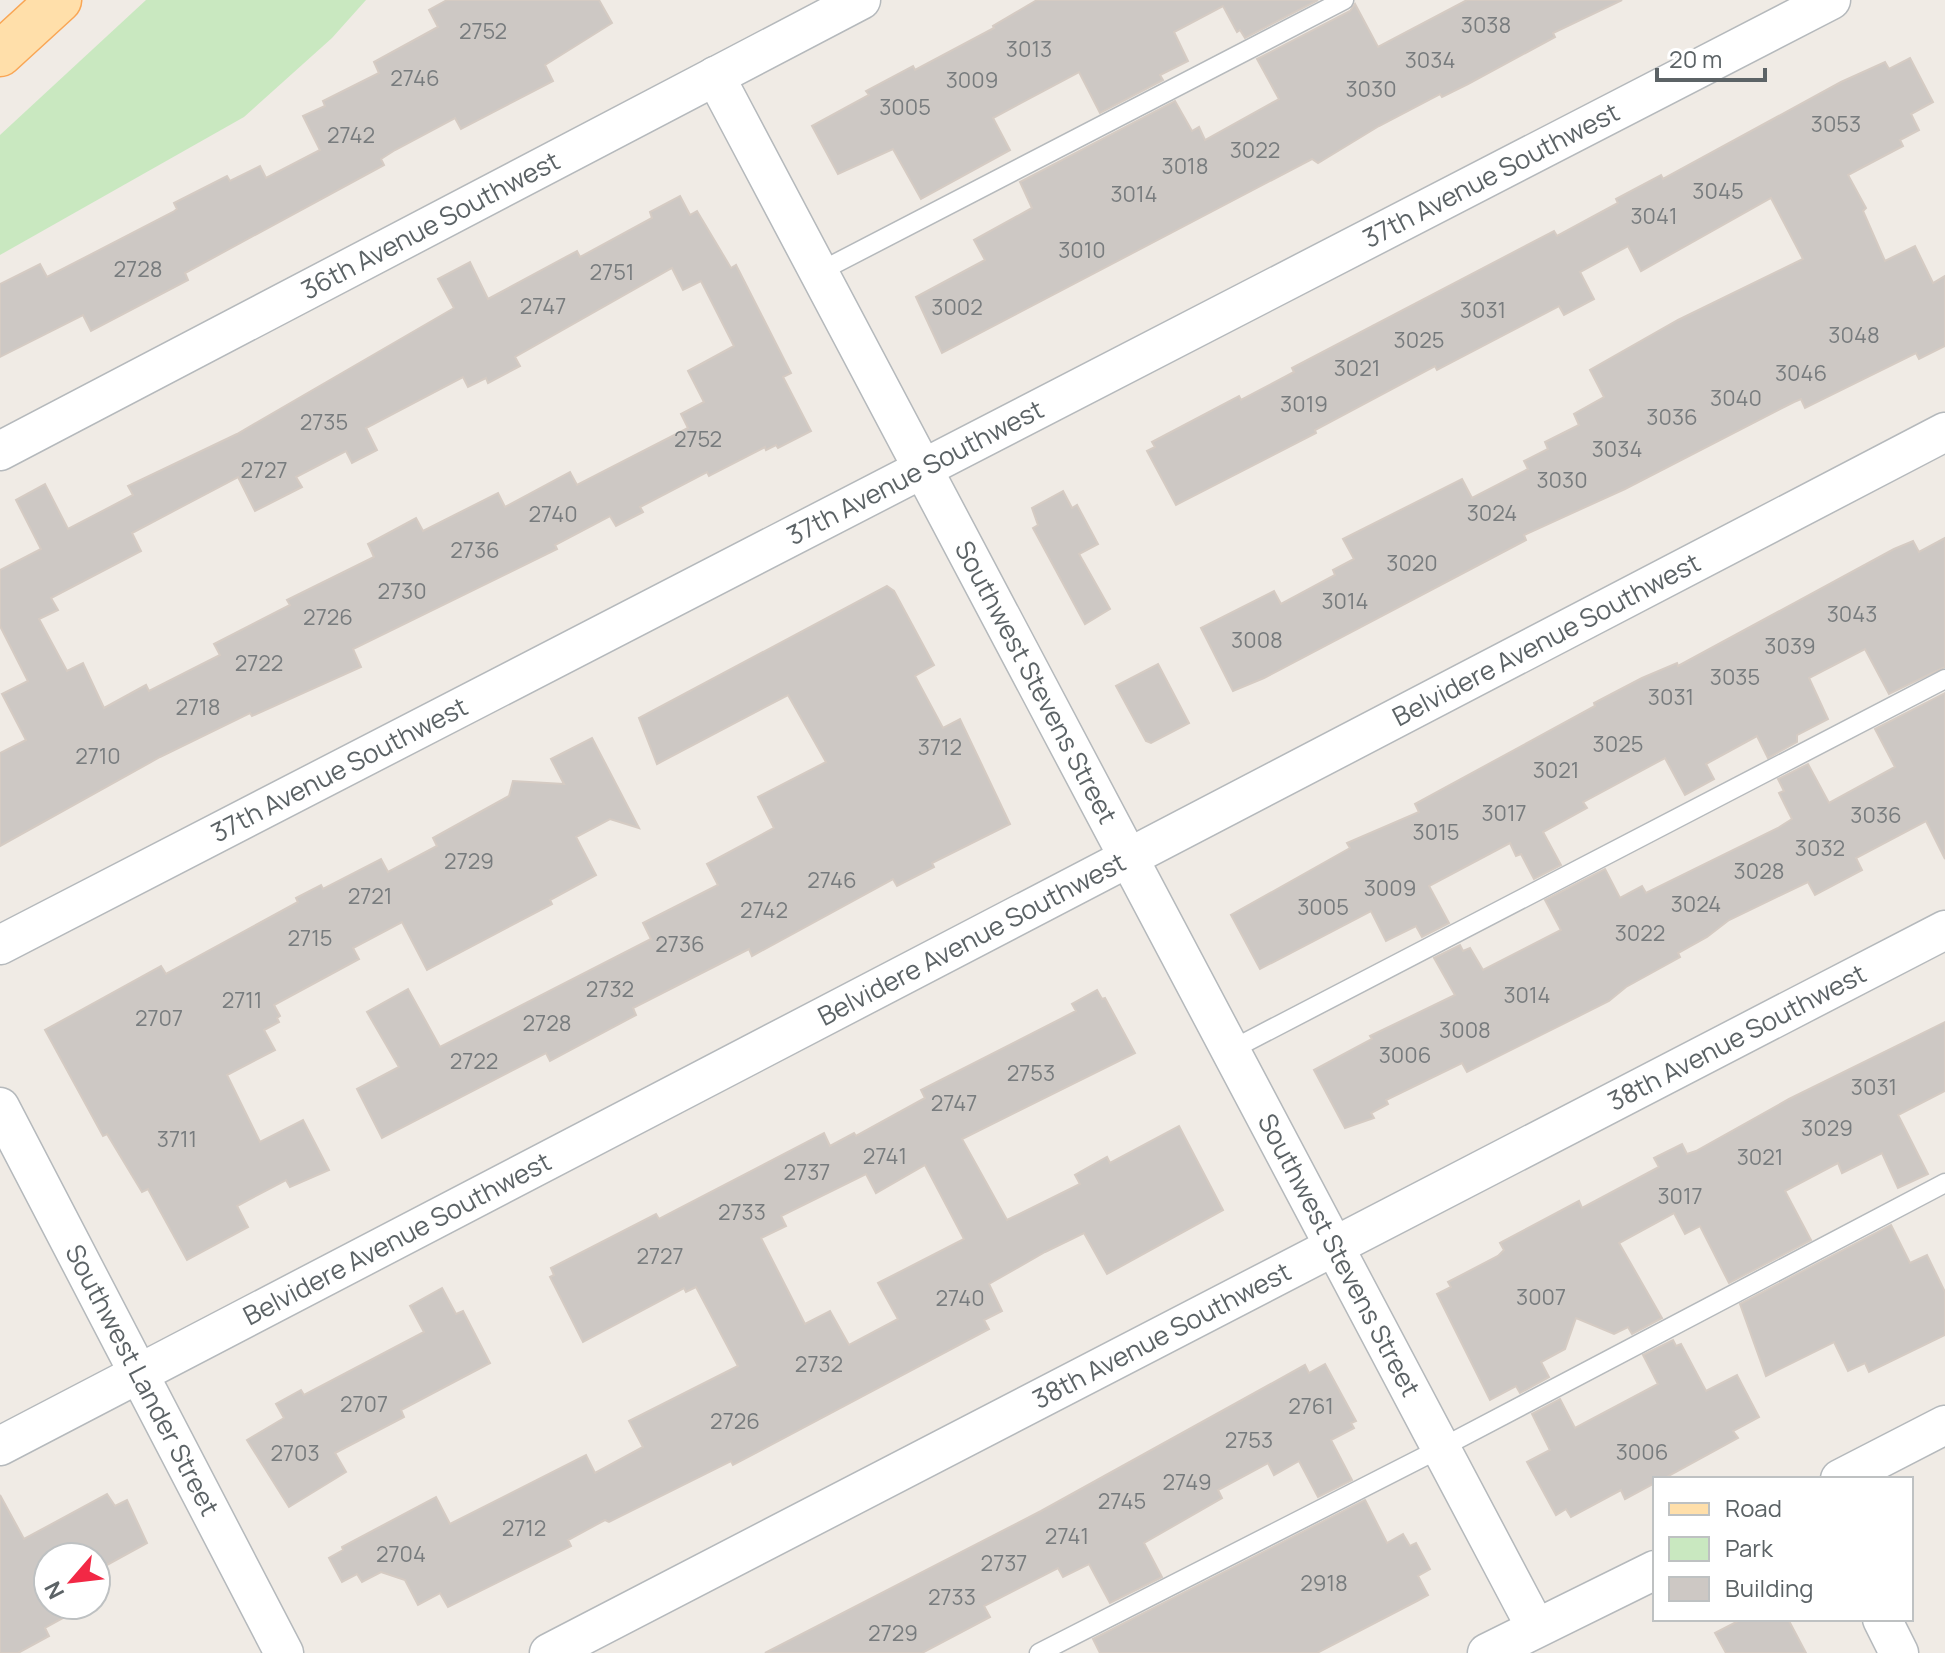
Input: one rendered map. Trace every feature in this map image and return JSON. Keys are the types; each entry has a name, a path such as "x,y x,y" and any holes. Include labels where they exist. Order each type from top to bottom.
{"main road":[{"path":"0,54 59,0"}],"street":[{"name":"36th Avenue Southwest","path":"0,451 861,0"},
{"name":"37th Avenue Southwest","path":"0,945 1831,0"},
{"name":"Southwest Stevens Street","path":"715,76 1536,1628"},
{"name":"Belvidere Avenue Southwest","path":"0,1446 1945,432"},
{"name":"38th Avenue Southwest","path":"549,1653 1945,930"},
{"name":"Southwest Lander Street","path":"0,1107 284,1653"},
{"path":"1844,1477 1945,1425"},
{"path":"1487,1653 1653,1571"},
{"path":"1883,1621 1899,1653"}],"lane":[{"path":"819,272 1344,0"},
{"path":"1231,1050 1945,679"},
{"path":"1039,1653 1441,1448 1945,1183"}],"green space":[{"path":"146,0 366,0 332,38 244,117 0,255 0,135"}],"building":[{"path":"447,0 599,0 612,23 545,65 553,81 461,129 455,118 395,150 381,159 384,165 185,273 188,280 91,331 83,315 0,357 0,284 40,264 47,277 173,212 177,209 174,203 227,176 230,181 260,166 266,178 320,150 303,116 325,106 323,101 379,73 374,62 438,27 429,10"},
{"path":"1037,0 1318,0 1245,38 1240,30 1237,32 1223,6 1174,32 1188,61 1160,75 1163,80 1100,113 1079,72 993,118 1010,150 921,199 893,149 838,174 812,126 869,95 866,91 913,66 915,70 994,28"},
{"path":"1467,0 1622,0 1553,33 1555,37 1468,84 1442,97 1440,94 1379,126 1318,163 1312,159 942,353 916,297 985,260 974,240 1032,208 1020,182 1175,101 1192,131 1199,127 1205,140 1279,99 1257,59 1350,11 1355,4 1378,47"},
{"path":"1910,58 1933,102 1911,114 1919,130 1900,140 1903,146 1848,175 1866,208 1863,211 1885,261 1915,246 1933,283 1945,276 1945,346 1919,359 1916,353 1805,408 1801,399 1794,402 1625,489 1524,535 1526,540 1264,678 1233,691 1201,628 1274,591 1281,604 1335,575 1333,570 1354,559 1343,539 1462,479 1472,498 1528,469 1524,461 1548,449 1545,442 1579,425 1574,414 1604,397 1590,370 1678,320 1803,259 1771,198 1641,271 1628,246 1580,272 1594,299 1564,315 1559,306 1437,370 1435,366 1315,430 1316,433 1176,505 1147,451 1155,447 1152,442 1239,396 1241,400 1294,372 1292,368 1554,231 1557,236 1618,203 1616,199 1661,175 1663,179 1841,82 1885,62 1889,69"},
{"path":"680,196 690,215 697,211 731,268 736,265 791,373 783,377 811,431 778,448 776,445 766,450 765,447 709,476 707,472 640,507 643,512 616,526 610,516 555,545 557,549 353,649 361,667 252,716 250,713 160,757 0,846 0,753 26,740 2,694 28,681 0,626 0,570 41,549 16,500 45,484 68,529 133,495 128,486 237,434 454,308 438,279 470,262 488,299 577,251 580,257 652,218 650,212","holes":["672,268 683,290 701,281 734,346 688,371 704,402 681,414 688,428 577,485 570,472 505,507 498,493 423,531 416,518 368,544 374,557 287,600 290,605 214,644 220,655 149,691 146,685 104,708 83,663 67,671 39,619 58,610 51,598 141,551 132,533 238,477 255,511 302,487 296,477 346,451 352,463 377,450 366,428 463,377 468,387 486,378 488,383 520,366 515,357"]},
{"path":"1063,491 1072,508 1077,505 1098,544 1079,554 1110,609 1085,624 1033,528 1038,525 1032,508"},
{"path":"1945,538 1945,667 1889,694 1865,649 1809,678 1828,719 1797,735 1797,742 1768,758 1757,736 1706,764 1714,779 1685,795 1665,758 1583,802 1587,808 1543,832 1561,865 1534,879 1521,854 1516,856 1510,843 1429,886 1449,923 1422,937 1416,926 1386,941 1371,911 1260,969 1231,915 1350,848 1347,843 1419,812 1415,804 1595,706 1594,703 1642,678 1677,663 1678,666 1894,549 1913,541 1919,552"},
{"path":"887,586 894,591 934,665 915,676 943,728 960,719 1010,824 932,863 934,867 897,886 893,879 752,956 749,949 633,1008 636,1015 550,1061 546,1053 382,1138 357,1089 399,1067 367,1012 408,989 440,1047 651,939 643,923 718,885 707,864 774,828 758,797 826,762 788,695 657,764 639,718"},
{"path":"1158,664 1189,723 1151,743 1146,741 1116,686"},
{"path":"1945,693 1945,859 1926,821 1856,858 1862,870 1815,895 1808,882 1729,920 1678,953 1680,957 1626,987 1609,1001 1467,1072 1462,1063 1386,1100 1388,1104 1371,1113 1374,1118 1345,1128 1314,1070 1372,1039 1370,1036 1455,995 1434,958 1460,945 1463,951 1470,948 1483,970 1561,930 1545,900 1605,869 1620,898 1642,886 1646,893 1778,828 1792,819 1779,793 1784,791 1778,779 1808,764 1829,803 1895,767 1875,729"},
{"path":"592,738 639,828 610,819 576,837 596,875 550,900 552,904 427,970 402,922 353,948 359,959 274,1005 280,1016 277,1018 279,1022 264,1030 275,1050 227,1075 260,1142 303,1120 329,1170 290,1187 286,1180 237,1206 248,1227 187,1260 148,1189 142,1192 107,1134 103,1136 45,1030 161,966 166,974 298,902 296,898 321,885 323,889 381,859 388,872 437,846 433,838 509,796 513,781 564,784 551,759"},
{"path":"1097,990 1102,999 1105,998 1135,1053 962,1139 1007,1220 1080,1184 1075,1175 1107,1157 1110,1163 1179,1126 1223,1210 1107,1274 1084,1233 1045,1252 989,1284 1002,1311 984,1320 989,1329 733,1465 731,1461 609,1522 605,1520 568,1540 571,1546 448,1607 440,1593 418,1605 405,1580 381,1572 362,1582 357,1574 342,1582 329,1558 343,1550 342,1547 436,1497 450,1524 586,1455 595,1473 643,1447 629,1421 738,1366 696,1287 686,1292 684,1288 583,1342 550,1277 554,1275 551,1268 656,1214 659,1219 824,1133 830,1146 854,1133 856,1136 925,1098 921,1090 1076,1011 1072,1004","holes":["925,1165 964,1239 878,1283 898,1319 849,1345 830,1311 805,1324 761,1238 786,1226 781,1216 866,1174 876,1193"]},
{"path":"1945,1022 1945,1091 1898,1115 1928,1174 1898,1188 1882,1153 1842,1173 1838,1163 1785,1191 1811,1240 1729,1283 1700,1226 1685,1234 1674,1213 1619,1243 1662,1318 1632,1334 1628,1327 1614,1334 1576,1318 1565,1349 1541,1362 1549,1377 1520,1393 1516,1386 1490,1400 1437,1294 1451,1287 1448,1282 1498,1256 1504,1250 1500,1243 1579,1201 1582,1208 1659,1167 1654,1158 1682,1144 1687,1154 1696,1151 1789,1099"},
{"path":"1891,1225 1910,1263 1927,1255 1945,1292 1945,1335 1869,1372 1865,1363 1848,1371 1834,1342 1766,1376 1740,1304"},
{"path":"442,1288 456,1314 463,1311 490,1363 401,1410 404,1417 335,1453 346,1472 289,1507 247,1440 284,1418 276,1404 301,1390 304,1395 424,1332 410,1306"},
{"path":"1673,1340 1676,1346 1681,1344 1706,1391 1737,1375 1759,1417 1733,1431 1738,1438 1667,1477 1653,1477 1653,1484 1625,1499 1621,1490 1571,1517 1566,1509 1556,1515 1527,1462 1550,1450 1532,1414 1560,1399 1575,1428 1658,1384 1643,1355"},
{"path":"1325,1364 1356,1421 1351,1423 1354,1428 1331,1440 1352,1480 1318,1497 1299,1461 1274,1475 1268,1463 1218,1490 1222,1498 1144,1543 1162,1577 1110,1603 1089,1564 1063,1577 1058,1568 984,1606 990,1617 922,1653 765,1653 1041,1511 1305,1365 1309,1373"},
{"path":"107,1494 115,1506 127,1500 147,1543 112,1562 112,1541 32,1541 32,1621 58,1621 45,1628 49,1636 18,1653 0,1653 0,1495 24,1539"},
{"path":"1365,1500 1387,1543 1403,1534 1410,1546 1416,1543 1430,1569 1418,1576 1428,1595 1317,1653 1100,1653 1093,1639"},
{"path":"1738,1621 1789,1621 1806,1653 1726,1653 1715,1633"}]}
